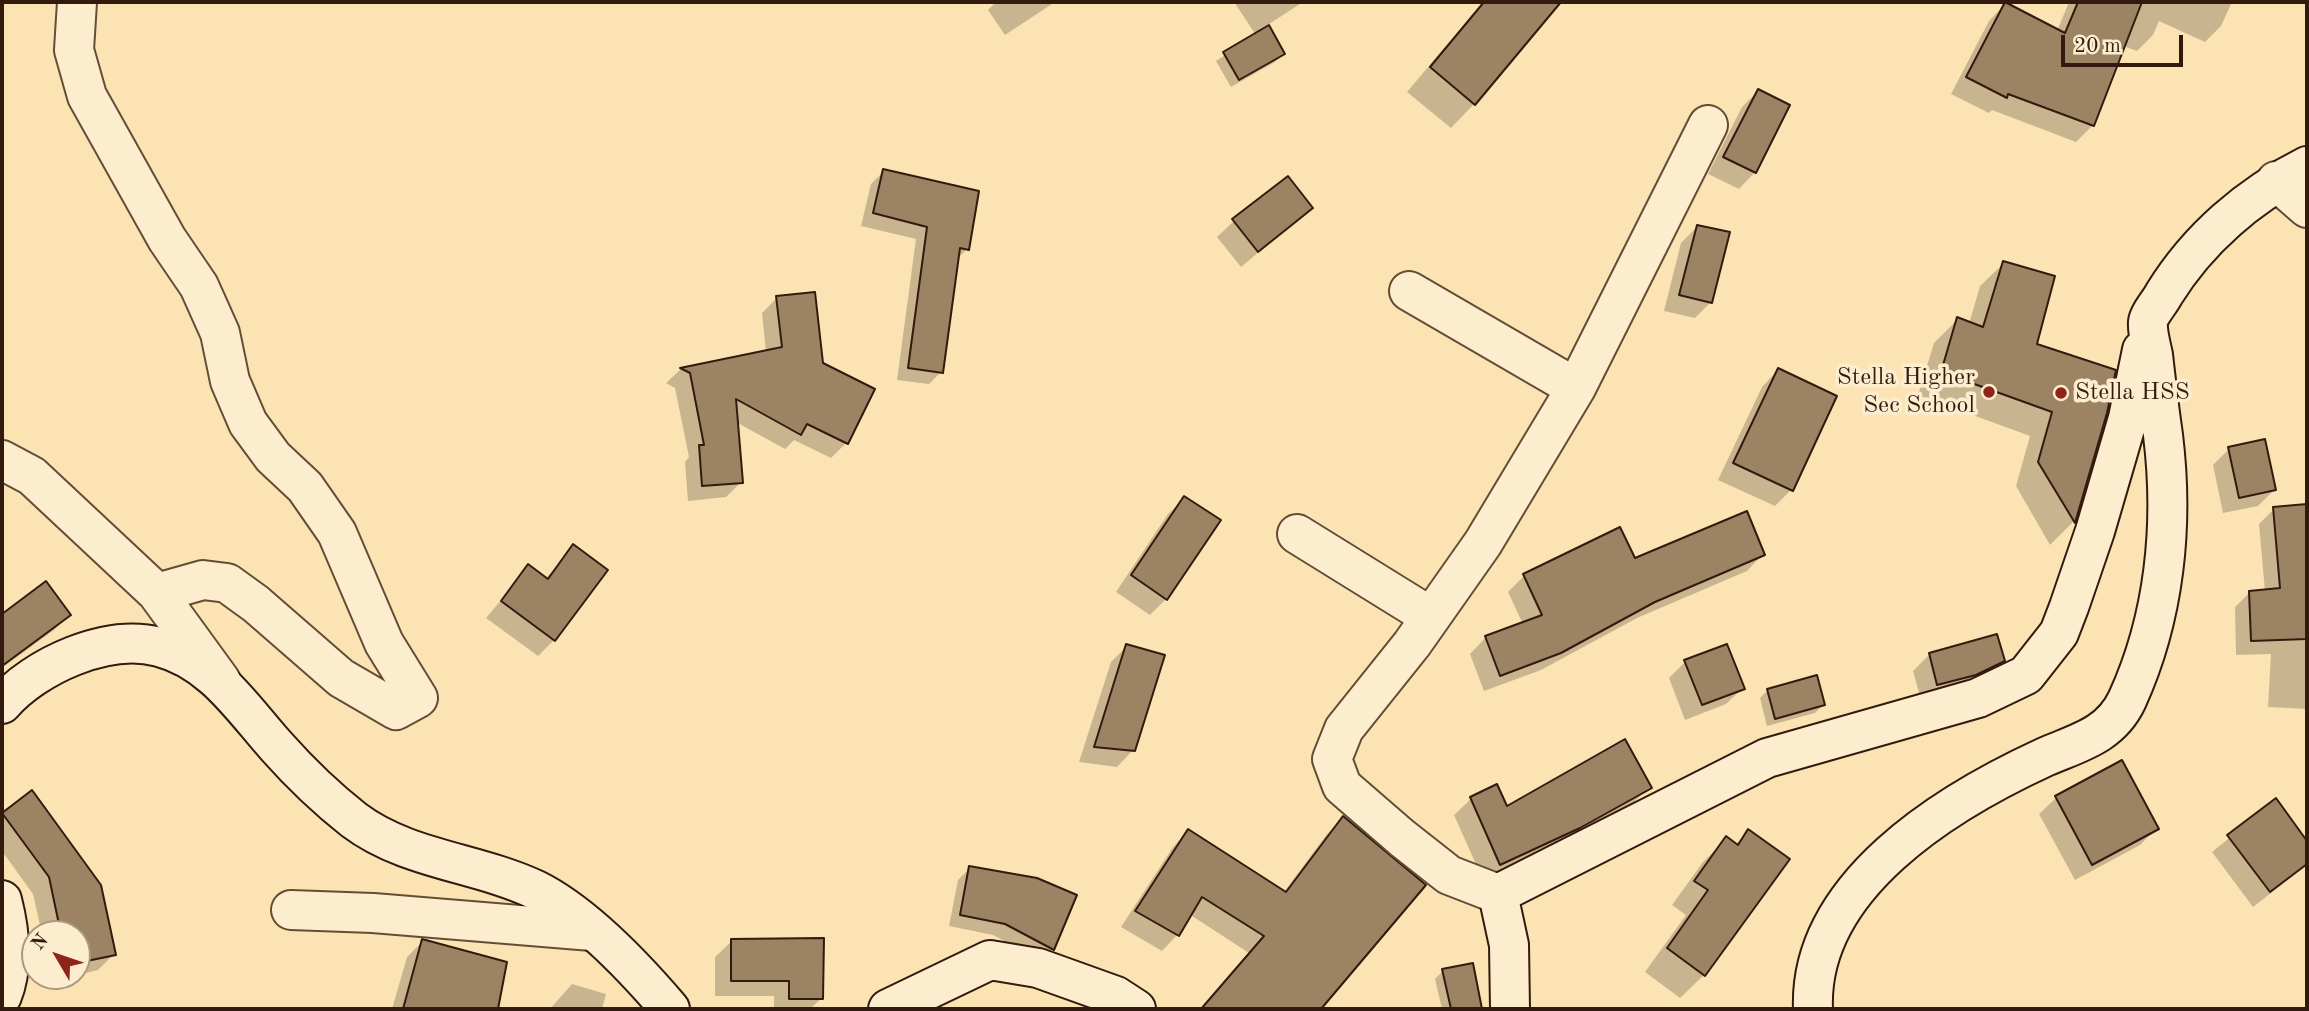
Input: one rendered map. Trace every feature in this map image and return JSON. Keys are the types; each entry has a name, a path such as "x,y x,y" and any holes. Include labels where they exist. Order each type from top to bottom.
{"street":[{"path":"77,2 74,50 87,96 167,239 199,286 220,333 230,381 248,423 273,457 305,487 337,533 384,643 418,698 396,710 341,678 256,604 227,583 204,580 157,593"},
{"path":"1708,125 1576,388 1483,543 1431,617 1344,729 1332,759 1342,786 1402,838 1448,875 1498,894 1767,758 1978,698 2026,675 2059,633 2069,607 2095,531 2128,418 2148,320 2182,266 2221,225 2292,174 2307,208"},
{"path":"1409,291 1576,388"},
{"path":"1813,1009 1812,985 1825,940 1860,884 1895,849 1954,807 2006,777 2047,757 2086,743 2111,721 2126,703 2140,665 2165,572 2168,522 2164,443 2148,320"},
{"path":"2,460 32,476 157,593 226,688"},
{"path":"1297,534 1431,617"},
{"path":"2,704 13,692 75,653 117,645 157,646 197,661 226,688 315,787 357,821 393,845 535,890 574,915 670,1009"},
{"path":"1498,894 1508,945 1510,1009"},
{"path":"2,900 8,924 9,977 2,996"},
{"path":"291,910 373,913 592,931"},
{"path":"888,1009 990,960 1038,968 1116,996 1136,1009"}],"building":[{"path":"1484,2 1561,2 1475,105 1430,67"},
{"path":"2005,2 2065,33 2078,2 2142,2 2094,126 2008,94 2007,98 1966,77"},
{"path":"1269,25 1285,54 1239,80 1223,52"},
{"path":"1758,89 1790,105 1756,173 1723,157"},
{"path":"883,169 979,191 969,250 960,248 943,373 908,368 927,227 873,213"},
{"path":"1288,176 1313,208 1258,252 1232,219"},
{"path":"1697,225 1730,232 1712,303 1679,295"},
{"name":"Stella HSS","path":"2003,261 2055,276 2037,344 2116,370 2107,413 2075,523 2038,462 2052,412 1941,372 1957,317 1983,327"},
{"path":"815,292 823,363 875,389 848,444 807,424 801,435 736,399 743,483 702,486 699,445 704,445 690,373 680,368 782,347 776,296"},
{"path":"1778,368 1837,396 1793,491 1733,463"},
{"path":"2265,439 2276,490 2239,498 2228,447"},
{"path":"1184,496 1221,520 1167,600 1131,575"},
{"path":"2307,504 2307,639 2251,641 2249,591 2280,588 2273,507"},
{"path":"1747,511 1765,555 1655,602 1561,653 1500,676 1485,636 1542,615 1523,574 1620,527 1635,558"},
{"path":"573,544 608,570 555,641 501,601 528,564 548,579"},
{"path":"46,581 71,615 2,666 2,614"},
{"path":"1997,634 2005,661 1976,675 1937,685 1929,653"},
{"path":"1126,644 1165,655 1135,751 1094,747"},
{"path":"1727,644 1745,689 1702,705 1684,660"},
{"path":"1817,675 1825,705 1775,719 1767,689"},
{"path":"1625,739 1652,788 1580,828 1500,865 1470,797 1497,784 1507,806"},
{"path":"2122,760 2159,829 2092,865 2055,796"},
{"path":"32,790 101,885 116,955 91,960 91,920 58,920 49,877 2,813"},
{"path":"2276,798 2307,841 2307,864 2270,892 2227,835"},
{"path":"1343,816 1426,885 1321,1009 1201,1009 1264,936 1202,897 1179,936 1135,911 1188,829 1286,892"},
{"path":"1748,829 1790,859 1705,976 1667,948 1708,890 1694,881 1726,836 1738,845"},
{"path":"969,866 1037,878 1077,895 1054,950 1005,924 960,915"},
{"path":"824,938 823,999 789,999 789,981 731,981 731,939"},
{"path":"422,939 507,962 498,1009 403,1009"},
{"path":"1473,963 1482,1009 1451,1009 1442,969"}],"place":[{"name":"Stella Higher Sec School","path":"1989,392"},
{"name":"Stella HSS","path":"2061,393"}]}
